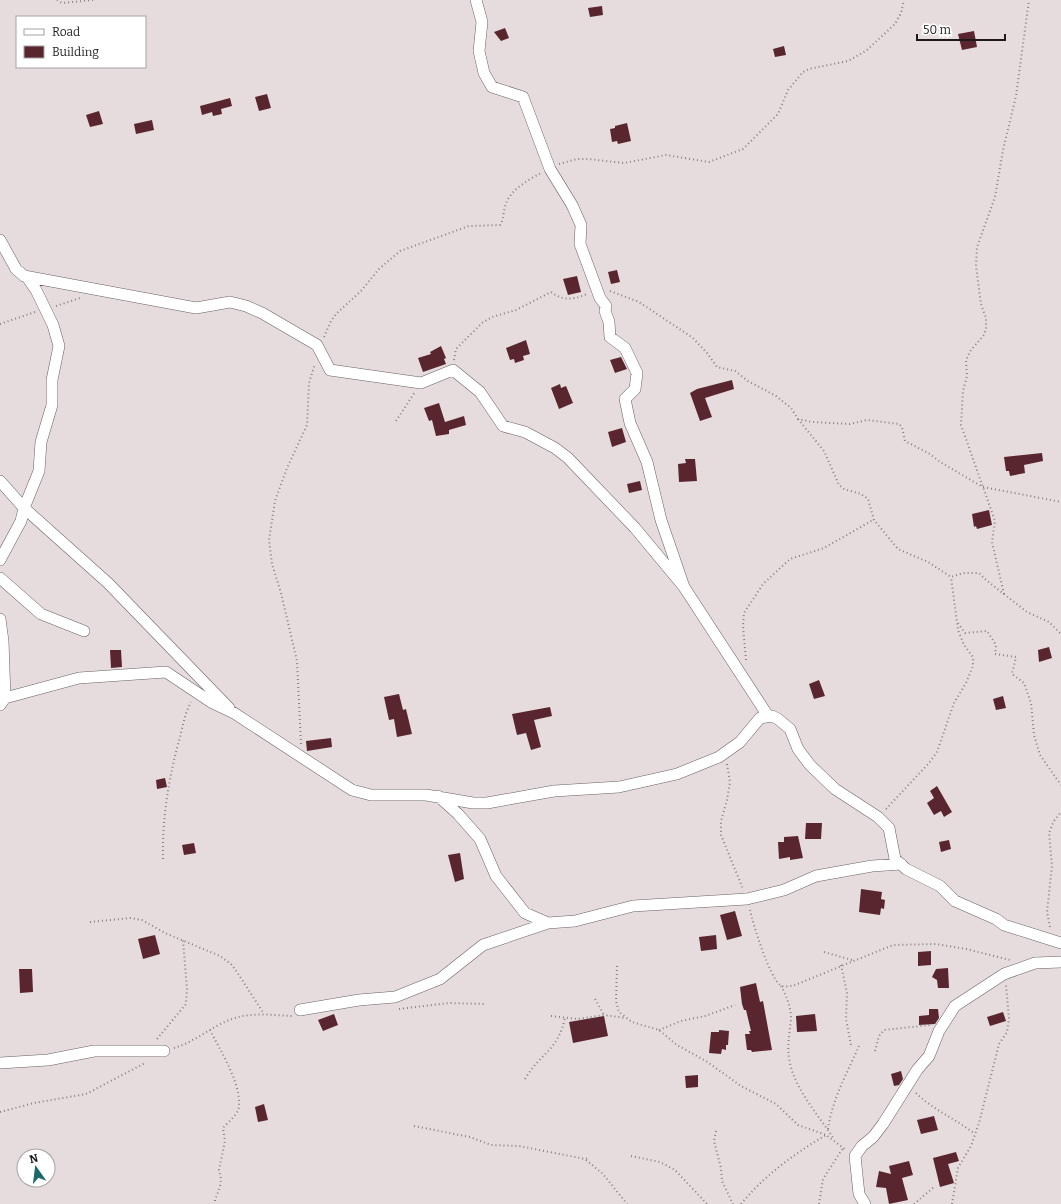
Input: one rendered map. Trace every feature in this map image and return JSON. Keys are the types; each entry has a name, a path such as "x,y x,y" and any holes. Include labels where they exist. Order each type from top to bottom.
{"street":[{"path":"476,0 482,22 479,51 484,73 492,87 523,98 550,168 581,225 580,244 598,288 600,298 606,306 605,311 609,322 610,337 625,348 637,372 635,389 625,399 630,424 647,462 661,520 684,587"},
{"path":"0,240 16,269 27,277 36,290 53,325 59,346 52,380 52,405 41,442 39,471 24,508 21,521 0,560"},
{"path":"27,277 196,308 230,302 246,306 262,313 317,345 321,349 330,370 421,383 453,370 480,392 503,426 525,432 554,448 568,458 619,511 684,587 768,716"},
{"path":"0,481 24,508 108,584 234,713"},
{"path":"0,578 41,614 84,631"},
{"path":"0,619 3,641 2,702 79,678 127,673 166,672 210,702 234,713 301,758 352,790 362,794 438,796 473,803 487,803 554,792 619,787 677,774 705,764 726,753 740,742 760,718 768,716 778,719 790,729 798,749 810,765 835,789 878,817 889,828 895,859 906,869 940,886 955,900 996,919 1004,925 1059,942"},
{"path":"438,796 458,814 480,839 496,876 525,913 548,923"},
{"path":"300,1010 359,1000 395,997 440,979 483,945 548,923 575,921 633,906 747,899 784,890 816,876 872,866 901,864"},
{"path":"865,1204 859,1194 855,1156 862,1146 873,1136 918,1070 930,1056 943,1025 955,1006 1004,974 1035,963 1061,962"},
{"path":"0,1063 48,1060 94,1051 164,1051"}],"path":[{"path":"57,0 62,3 93,0"},
{"path":"301,758 297,661 281,593 272,564 269,540 275,501 287,468 307,425 309,383 326,330 337,313 400,251 469,226 500,225 503,221 508,197 515,190 550,168 576,160 624,163 666,154 709,162 743,149 778,114 788,90 803,72 809,69 848,61 867,50 895,24 901,13 904,0"},
{"path":"1004,594 992,542 995,521 961,425 963,391 967,376 966,360 971,350 984,335 986,329 986,318 981,304 976,266 977,247 995,197 1003,150 1016,96 1029,0"},
{"path":"453,370 456,349 472,331 492,317 516,310 551,292 559,298 574,299 598,288 608,290 639,302 693,338 707,352 717,367 735,371 748,381 776,396 791,408 824,451 839,485 844,489 861,494 868,499 874,520 898,549 928,562 951,577 957,621 962,640 973,658 973,666 970,675 954,703 937,752 929,763 878,817"},
{"path":"396,421 421,383"},
{"path":"798,419 812,422 850,424 867,420 899,424 902,427 905,441 930,454 940,462 983,487 1061,502"},
{"path":"746,682 743,626 744,613 763,584 790,560 824,548 874,520"},
{"path":"951,577 963,573 979,573 1028,612 1049,622 1061,634"},
{"path":"957,621 965,633 987,631 996,645 995,654 1016,656 1012,674 1024,683 1031,703 1034,735 1040,755 1061,785"},
{"path":"163,859 164,821 174,760 187,710 197,692"},
{"path":"726,753 730,782 728,800 721,821 721,835 747,899 753,923 767,961 776,981 786,995 791,1017 787,1046 796,1085 835,1141"},
{"path":"1059,942 1050,927 1047,912 1052,866 1050,833 1054,821 1061,812"},
{"path":"90,922 131,918 142,920 159,930 220,956 231,964 264,1014"},
{"path":"147,1051 186,1004 187,989 183,940"},
{"path":"781,986 787,987 795,985 853,960 893,945 936,944 966,949 1013,960"},
{"path":"824,952 853,960"},
{"path":"841,965 847,993 846,1019 851,1045"},
{"path":"617,966 616,1001 619,1012 632,1022 659,1030 677,1045 706,1061 741,1086 776,1104 798,1125 826,1135 855,1156"},
{"path":"952,1204 958,1168 971,1146 999,1044 1007,1032 1009,1018 1004,974"},
{"path":"594,999 604,1015"},
{"path":"659,1030 681,1021 705,1016 735,1005"},
{"path":"551,1016 577,1019 604,1015 627,1018"},
{"path":"525,1079 531,1068 556,1042 561,1033 565,1018"},
{"path":"875,1051 879,1036 884,1030 943,1025"},
{"path":"210,1030 228,1063 238,1094 239,1107 233,1117 223,1128 225,1141 219,1170 221,1179 215,1204"},
{"path":"828,1130 830,1119 844,1079 860,1046"},
{"path":"0,1112 34,1103 86,1094 145,1062"},
{"path":"909,1085 924,1101 961,1123 975,1134"},
{"path":"414,1126 470,1137 491,1144 533,1148 585,1159 590,1158"},
{"path":"716,1131 714,1141 721,1168 722,1180 733,1204"},
{"path":"740,1204 757,1185 780,1166 799,1151 826,1135"},
{"path":"819,1204 823,1179 843,1148"},
{"path":"631,1156 660,1162 675,1170 706,1204"},
{"path":"585,1159 603,1174 627,1204"},
{"path":"914,1204 934,1187"}],"building":[{"path":"602,6 603,15 590,17 588,8"},
{"path":"505,28 509,38 501,41 494,32"},
{"path":"974,31 977,47 962,50 958,34"},
{"path":"784,46 786,55 775,57 773,49"},
{"path":"267,94 271,108 259,111 255,97"},
{"path":"230,98 232,106 221,109 222,114 213,116 212,112 202,115 200,106"},
{"path":"99,111 103,124 90,127 86,115"},
{"path":"152,120 154,130 136,134 134,124"},
{"path":"627,123 631,141 618,144 617,141 612,142 610,129"},
{"path":"617,270 620,282 611,284 608,272"},
{"path":"577,276 581,292 568,295 563,279"},
{"path":"526,340 530,354 523,356 524,360 515,363 514,359 510,360 506,348"},
{"path":"441,346 446,358 444,359 446,364 423,372 418,358 431,354 430,352"},
{"path":"621,357 627,369 615,373 610,360"},
{"path":"732,380 734,389 705,398 712,417 700,421 690,393 697,389"},
{"path":"560,384 561,388 566,386 573,403 559,409 551,388"},
{"path":"439,403 445,422 464,416 466,425 449,430 449,434 436,436 432,420 429,421 424,408"},
{"path":"622,428 626,442 612,447 608,432"},
{"path":"1042,453 1043,461 1024,465 1025,473 1010,476 1009,471 1006,471 1004,457"},
{"path":"685,459 695,459 697,481 679,482 678,464 686,463"},
{"path":"640,481 642,490 629,493 627,484"},
{"path":"989,510 992,525 977,529 976,526 974,527 972,514"},
{"path":"1049,647 1052,658 1039,662 1038,650"},
{"path":"110,650 121,650 122,667 111,668"},
{"path":"819,680 825,696 814,699 809,684"},
{"path":"399,694 403,710 406,709 412,734 397,737 394,719 389,720 384,697"},
{"path":"1003,696 1006,708 996,710 993,699"},
{"path":"550,707 552,716 534,720 541,747 531,750 526,733 517,735 512,714"},
{"path":"331,738 332,747 307,751 306,741"},
{"path":"165,778 167,787 157,789 156,780"},
{"path":"937,786 952,812 944,817 941,811 934,815 927,803 934,798 930,791"},
{"path":"806,823 822,823 821,839 805,839"},
{"path":"798,836 803,858 790,860 790,857 779,859 778,842 784,842 784,837"},
{"path":"949,840 951,849 941,852 939,842"},
{"path":"194,843 196,853 184,855 182,845"},
{"path":"460,853 464,879 455,882 448,855"},
{"path":"861,889 882,892 881,899 885,900 884,909 881,908 880,915 859,912"},
{"path":"735,911 742,936 727,940 720,915"},
{"path":"155,935 160,954 143,959 138,939"},
{"path":"716,935 717,949 701,951 699,937"},
{"path":"931,951 931,965 918,966 918,952"},
{"path":"948,968 949,988 938,988 937,980 932,977 936,969"},
{"path":"19,969 32,969 33,992 20,993"},
{"path":"756,983 760,1002 763,1001 772,1050 752,1052 751,1050 747,1050 745,1034 750,1034 749,1031 751,1031 746,1010 744,1010 742,1004 740,987"},
{"path":"929,1009 938,1009 939,1018 935,1024 919,1025 919,1016 929,1015"},
{"path":"1003,1012 1006,1021 990,1026 987,1017"},
{"path":"334,1014 338,1025 323,1031 318,1020"},
{"path":"815,1014 817,1031 797,1032 796,1016"},
{"path":"604,1016 608,1036 573,1043 569,1022"},
{"path":"719,1030 729,1031 726,1050 722,1049 721,1054 709,1053 711,1032 719,1032"},
{"path":"901,1071 903,1079 899,1085 894,1086 891,1074"},
{"path":"698,1075 698,1087 686,1088 685,1076"},
{"path":"264,1104 268,1120 258,1122 255,1107"},
{"path":"934,1116 938,1130 921,1134 917,1120"},
{"path":"956,1152 959,1161 948,1164 954,1183 940,1187 933,1158"},
{"path":"909,1161 913,1175 902,1178 908,1200 889,1204 886,1188 876,1187 879,1171 891,1174 889,1166"}]}
